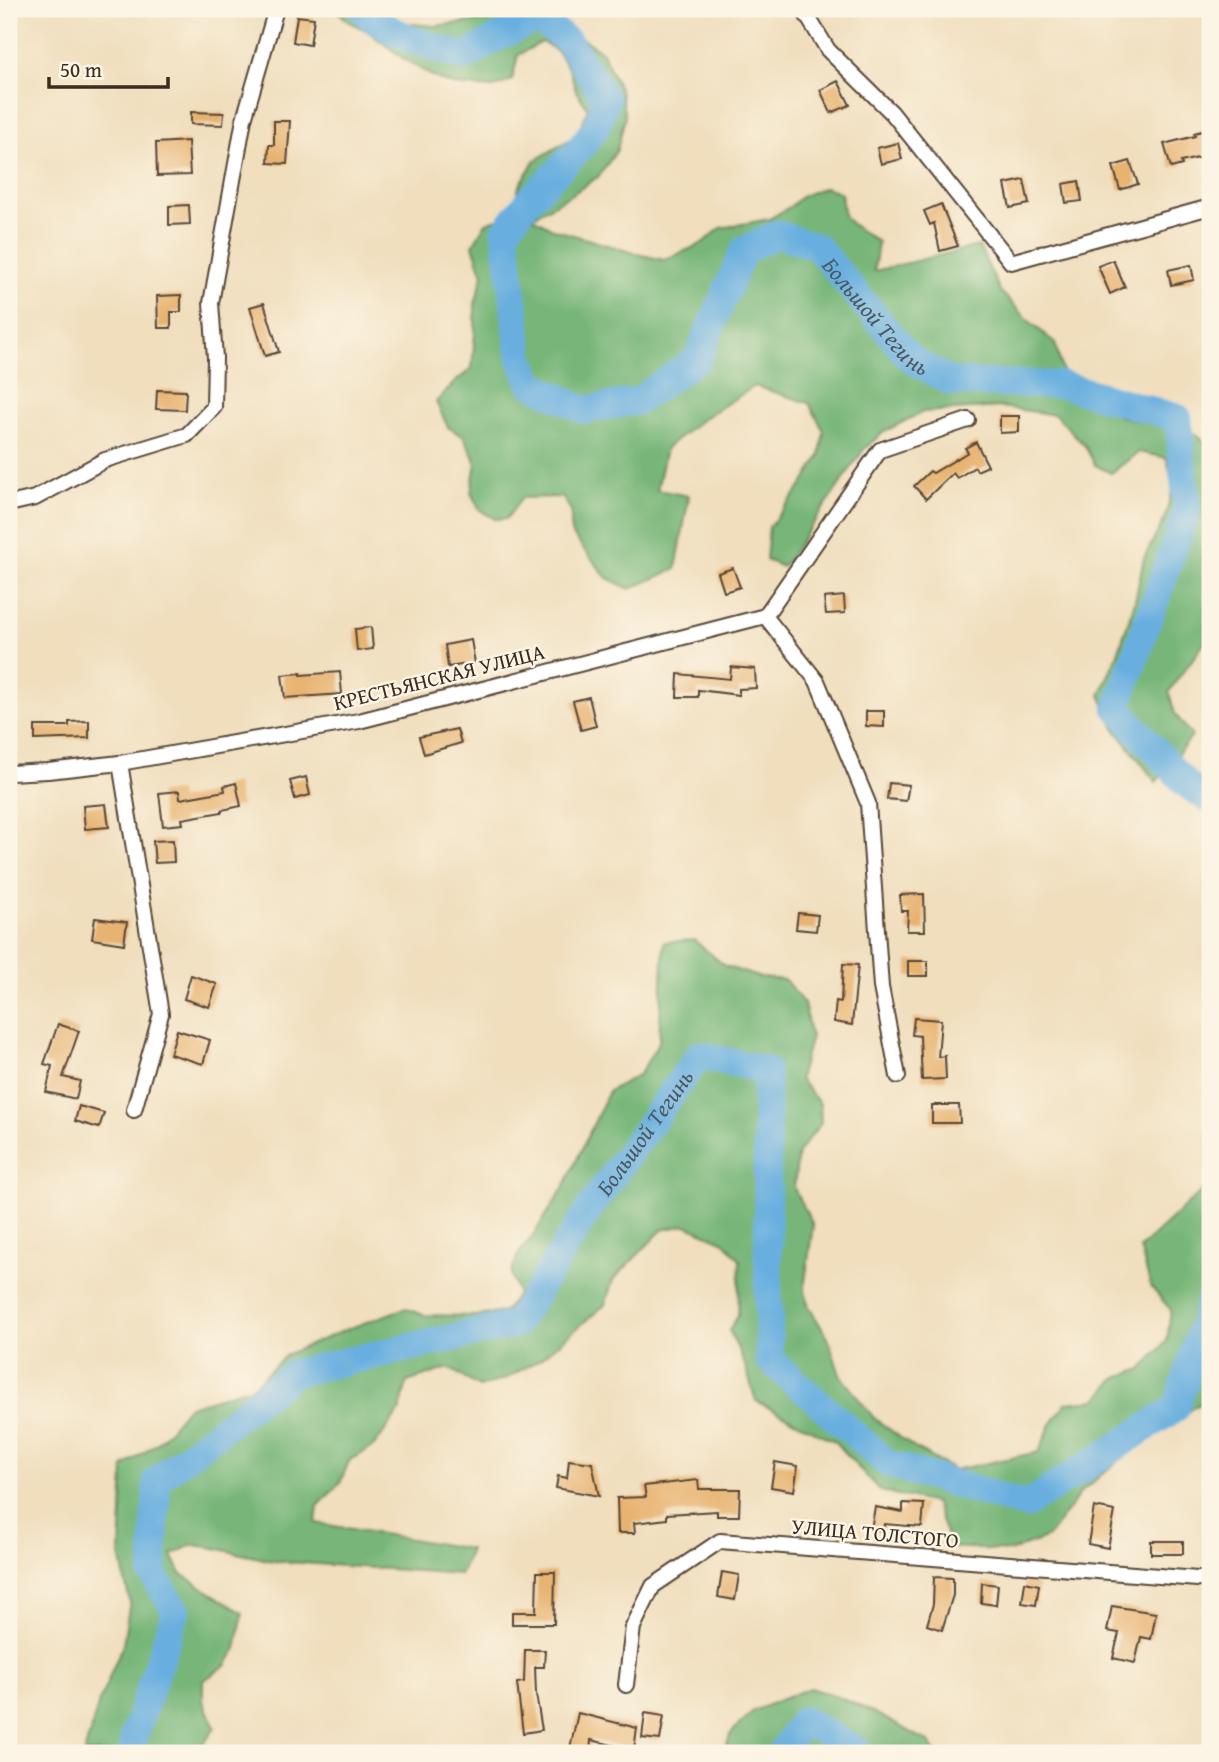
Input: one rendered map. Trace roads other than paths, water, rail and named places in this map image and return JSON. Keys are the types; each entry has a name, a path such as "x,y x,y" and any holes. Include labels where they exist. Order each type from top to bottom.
{"street":[{"path":"9,504 35,498 105,460 187,435 214,407 215,358 211,303 244,119 276,9"},
{"path":"803,9 828,50 892,113 1011,262 1210,206"},
{"path":"898,1076 881,987 868,803 817,681 765,616 880,450 968,420"},
{"name":"КРЕСТЬЯНСКАЯ УЛИЦА","path":"9,773 120,763 359,721 765,616"},
{"path":"120,763 161,1014 134,1110"},
{"name":"УЛИЦА ТОЛСТОГО","path":"626,1685 633,1628 653,1586 720,1541 1210,1580"}],"waterway":[{"name":"Большой Тегинь","path":"362,9 397,33 465,57 498,37 538,19 568,41 606,100 596,127 581,147 529,200 505,231 521,360 532,384 584,410 638,401 697,359 744,250 777,234 817,247 911,359 951,382 1063,385 1178,418 1187,510 1117,708 1186,784 1210,800"},
{"name":"Большой Тегинь","path":"132,1753 134,1736 176,1611 153,1574 157,1480 293,1373 516,1324 591,1206 699,1055 766,1070 769,1359 888,1464 1026,1505 1176,1408 1210,1302"},
{"name":"Большой Тегинь","path":"781,1753 803,1720 861,1753"}]}
